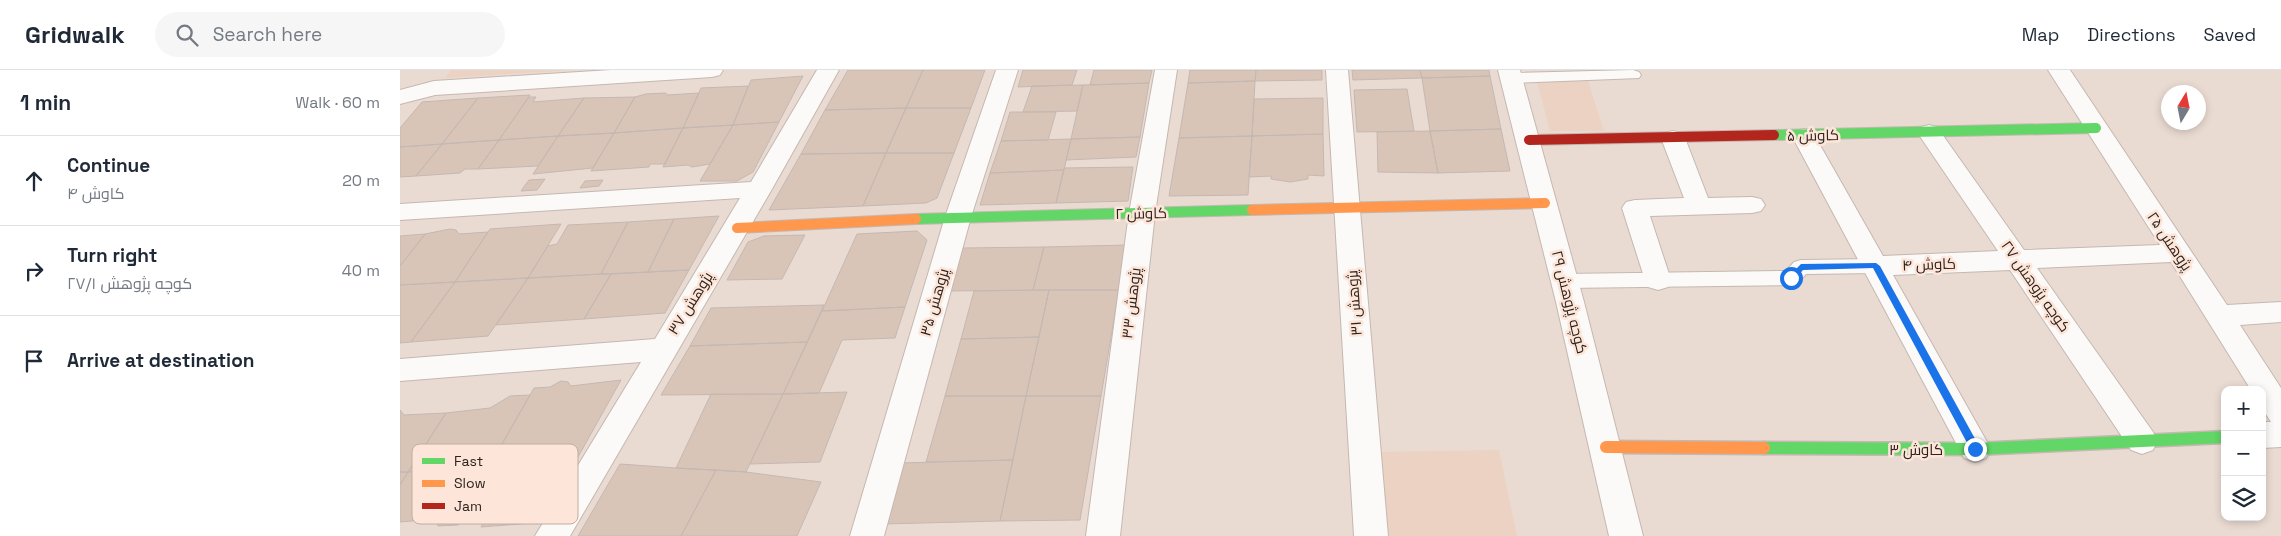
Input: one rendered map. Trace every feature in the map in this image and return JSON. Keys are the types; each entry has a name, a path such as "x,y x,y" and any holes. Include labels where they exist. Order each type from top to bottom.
{"street":[{"path":"400,97 425,70"},
{"path":"400,97 434,88 712,70"},
{"name":"پژوهش ۳۷","path":"578,492 662,349 737,228 828,70"},
{"name":"پژوهش ۳۵","path":"867,536 958,217 1007,70"},
{"name":"پژوهش ۳۳","path":"1103,536 1142,213 1166,70"},
{"name":"پژوهش ۳۱","path":"1337,70 1372,536"},
{"name":"پژوهش ۲۵","path":"2059,70 2177,254 2221,316 2281,413"},
{"name":"کوچه پژوهش ۲۹","path":"1510,74 1545,203 1606,447 1626,536"},
{"name":"کاوش ۵","path":"1529,140 1804,136 2096,128"},
{"name":"کوچه پژوهش ۲۷","path":"1929,132 2142,441"},
{"path":"1804,136 1975,449"},
{"path":"1673,138 1699,206"},
{"path":"400,212 760,189"},
{"name":"کاوش ۲","path":"737,228 958,217 1545,203"},
{"path":"1658,280 1635,208 1752,206"},
{"name":"کاوش ۴","path":"1876,266 2177,254"},
{"path":"2221,316 2281,312"},
{"path":"400,370 662,349"},
{"path":"2266,435 2281,434"},
{"name":"کاوش ۳","path":"1606,447 1975,449 2221,437"},
{"name":"پژوهش ۳۷","path":"552,536 559,524"}],"lane":[{"path":"1510,74 1633,74"},
{"name":"کاوش ۴","path":"1564,282 1791,278 1801,267 1876,266"}],"shaded area":[{"path":"451,70 575,70 445,78"},
{"path":"1588,81 1604,131 1550,131 1537,82"},
{"path":"1499,450 1517,536 1389,536 1379,452"}],"building":[{"path":"848,70 923,70 906,108 825,110"},
{"path":"923,70 985,70 971,108 906,108"},
{"path":"1023,70 1077,70 1072,85 1018,87"},
{"path":"1094,70 1152,70 1149,83 1090,85"},
{"path":"1190,70 1256,70 1255,81 1188,83"},
{"path":"1256,70 1322,70 1322,80 1255,81"},
{"path":"1352,70 1420,70 1422,78 1353,80"},
{"path":"1420,70 1489,70 1490,76 1422,78"},
{"path":"803,76 779,122 733,125 751,80"},
{"path":"1490,76 1501,129 1430,131 1422,78"},
{"path":"1255,81 1252,136 1179,138 1188,83"},
{"path":"1149,83 1140,137 1071,139 1083,85"},
{"path":"1083,85 1077,111 1023,112 1032,86"},
{"path":"748,86 733,125 683,128 701,88"},
{"path":"1407,89 1414,131 1357,132 1354,90"},
{"path":"665,93 668,95 699,93 683,128 614,133 635,97 646,94"},
{"path":"530,95 499,140 442,144 478,98"},
{"path":"529,97 536,97 533,102 584,98 558,136 499,140"},
{"path":"635,97 614,133 558,136 584,98"},
{"path":"478,98 442,144 400,147 400,128 422,102"},
{"path":"1323,98 1323,134 1252,136 1254,99"},
{"path":"906,108 886,153 801,154 825,110"},
{"path":"906,108 971,108 954,153 886,153"},
{"path":"1010,112 1056,112 1048,140 1001,141"},
{"path":"779,122 753,172 737,181 700,181 733,125"},
{"path":"733,125 710,164 692,167 688,165 663,167 683,128"},
{"path":"683,128 665,164 591,171 614,133"},
{"path":"1501,129 1510,171 1438,173 1430,131"},
{"path":"1430,131 1438,173 1378,172 1377,132"},
{"path":"614,133 593,168 533,174 558,136"},
{"path":"1323,134 1324,176 1308,175 1308,179 1290,182 1271,179 1271,176 1249,177 1252,136"},
{"path":"558,136 538,166 478,169 499,140"},
{"path":"1252,136 1248,195 1169,196 1179,138"},
{"path":"1140,137 1136,157 1066,160 1071,139"},
{"path":"1071,139 1064,170 990,173 1001,141"},
{"path":"499,140 478,169 465,169 460,173 416,176 442,144"},
{"path":"442,144 416,176 400,177 400,147"},
{"path":"886,153 863,206 769,210 801,154"},
{"path":"886,153 954,153 937,198 926,203 863,206"},
{"path":"1133,167 1128,201 1056,203 1064,168"},
{"path":"1064,170 1056,203 980,205 990,173"},
{"path":"545,179 537,190 521,191 529,180"},
{"path":"603,180 599,186 580,188 585,181"},
{"path":"719,216 689,270 648,272 674,219"},
{"path":"674,219 648,272 601,274 628,222"},
{"path":"628,222 601,274 528,278 548,246 557,244 568,225"},
{"path":"561,224 528,278 455,282 490,229"},
{"path":"450,229 456,230 459,234 488,232 455,282 400,285 400,266 425,234"},
{"path":"917,231 927,240 905,307 822,311 857,234"},
{"path":"425,234 400,266 400,236"},
{"path":"805,235 782,279 727,280 748,242 764,236"},
{"path":"1127,245 1119,290 1033,290 1044,247"},
{"path":"1044,247 1033,290 950,291 963,248"},
{"path":"689,270 665,313 584,319 611,274"},
{"path":"611,274 584,319 496,325 528,278"},
{"path":"528,278 488,336 411,342 455,282"},
{"path":"455,282 411,342 400,343 400,285"},
{"path":"1049,290 1039,337 961,339 974,291"},
{"path":"1049,290 1119,290 1101,396 1026,396"},
{"path":"824,305 807,342 690,346 711,308"},
{"path":"905,307 895,338 842,340 819,393 783,394 822,311"},
{"path":"1039,337 1026,396 945,396 961,339"},
{"path":"807,342 783,394 661,395 690,346"},
{"path":"621,380 578,457 578,444 502,444 534,388 550,387 561,381 568,382 571,386"},
{"path":"847,392 820,462 750,464 783,394"},
{"path":"711,394 783,394 746,472 676,468"},
{"path":"530,395 502,444 426,444 446,413 490,408 510,396"},
{"path":"945,396 1026,396 1013,460 926,462"},
{"path":"1026,396 1101,396 1080,520 1000,521"},
{"path":"400,410 404,415 446,413 426,444 412,444 412,466 408,472 400,472"},
{"path":"1013,460 1000,521 883,524 900,463"},
{"path":"620,464 716,470 681,536 578,536"},
{"path":"716,470 821,482 797,536 681,536"},
{"path":"400,472 408,472 400,485"},
{"path":"408,472 412,472 412,521 400,522 400,485"},
{"path":"437,524 459,524 458,525 438,526"},
{"path":"483,524 520,524 481,527"}],"traffic: fast":[{"path":"1774,135 2096,128"},
{"path":"916,219 1252,210"},
{"path":"1764,448 1975,449 2221,437"}],"traffic: slow":[{"path":"1252,210 1545,203"},
{"path":"737,228 916,219"},
{"path":"1606,447 1764,448"}],"traffic: jam":[{"path":"1529,140 1774,135"}],"route":[{"path":"1791,278 1801,267 1876,266 1975,449"}]}
